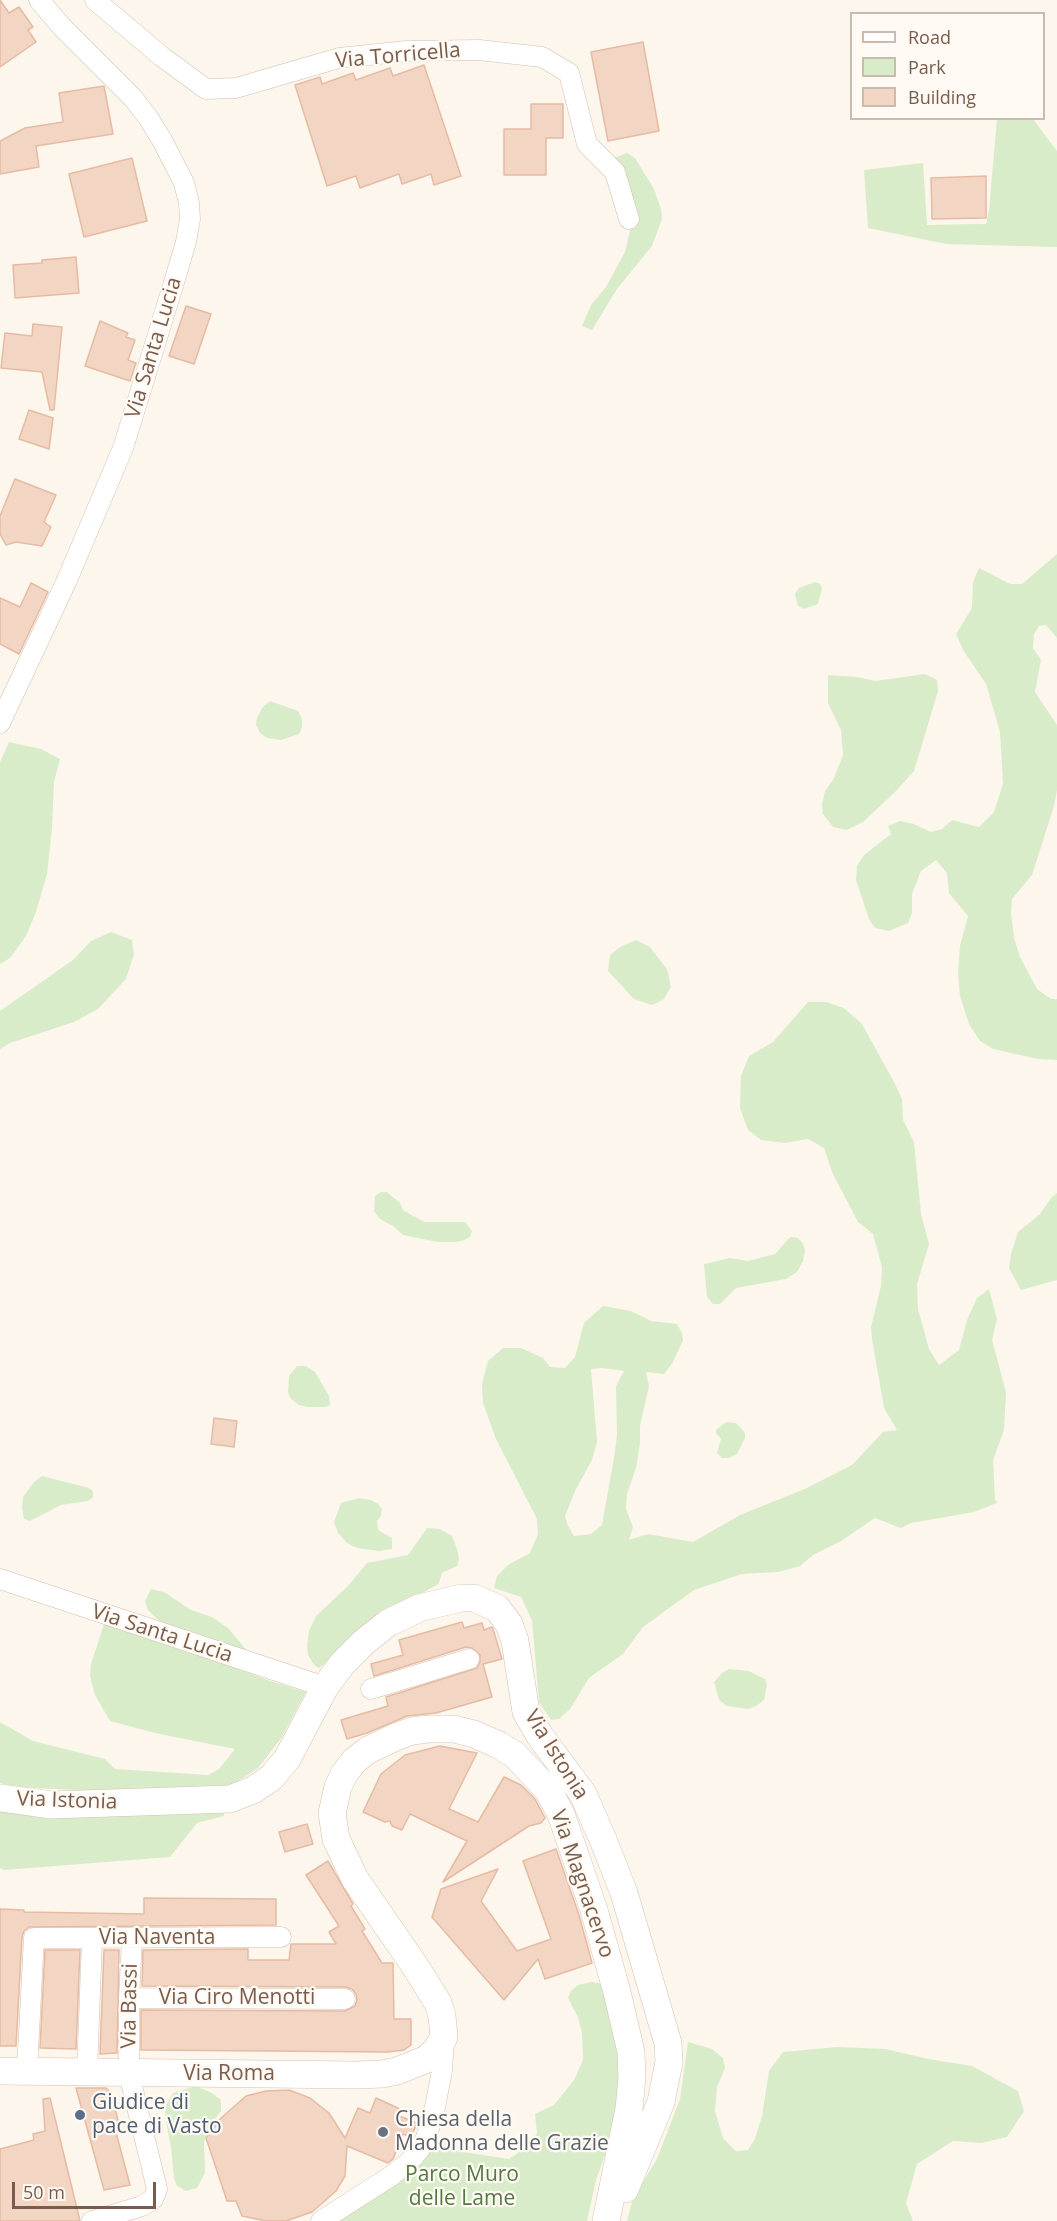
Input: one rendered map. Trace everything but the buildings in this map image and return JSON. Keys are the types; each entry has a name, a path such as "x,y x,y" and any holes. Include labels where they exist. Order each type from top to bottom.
{"street":[{"name":"Via Santa Lucia","path":"0,723 67,580 123,448 178,270 190,219 184,183 149,119 133,98 62,27 39,0"},
{"name":"Via Torricella","path":"95,0 161,57 206,89 236,88 339,58 407,51 479,50 542,57 569,73 587,144 615,172 629,219"},
{"name":"Via Santa Lucia","path":"0,1580 325,1687"},
{"name":"Via Istonia","path":"0,1798 52,1805 230,1799 253,1790 271,1778 287,1759 325,1687 342,1664 388,1623 419,1608 446,1600 474,1598 497,1608 509,1624 519,1656 526,1712 540,1736 583,1794 604,1842 624,1893 668,2043 669,2062 661,2102 612,2221"},
{"path":"371,1689 470,1659"},
{"name":"Via Magnacervo","path":"444,2037 438,2003 416,1966 356,1879 340,1850 333,1826 338,1788 344,1774 354,1761 383,1742 412,1731 428,1729 454,1729 474,1734 515,1755 548,1790 561,1814 575,1852 617,1992 631,2052 632,2077 629,2109 606,2221"},
{"name":"Via Naventa","path":"27,2071 34,1938 281,1937"},
{"path":"87,2072 92,1939"},
{"name":"Via Bassi","path":"92,2221 142,2206 153,2199 157,2189 129,2074 132,1939"},
{"name":"Via Ciro Menotti","path":"129,1998 345,1999"},
{"path":"321,2221 391,2176 414,2156 426,2138 439,2085 444,2037"},
{"name":"Via Roma","path":"0,2071 129,2074 382,2074 406,2068 427,2059 444,2037"},
{"path":"406,2068 432,2069 439,2085"}],"green space":[{"path":"997,120 1034,120 1057,151 1057,247 946,244 868,228 864,170 923,163 927,225 986,224"},
{"path":"627,153 635,158 654,189 662,219 652,246 617,289 592,330 582,326 591,305 606,287 625,252 631,226 614,158"},
{"path":"1057,554 1057,638 1046,625 1039,626 1034,634 1033,648 1041,660 1035,692 1057,725 1057,790 1032,875 1012,899 1011,913 1014,938 1020,957 1037,989 1051,999 1057,999 1057,1060 1038,1059 993,1049 980,1041 969,1024 960,996 958,973 960,946 968,916 949,893 947,873 936,860 921,871 912,894 912,913 908,923 889,931 875,928 869,919 856,880 857,866 864,855 891,834 888,826 900,821 914,824 931,832 942,829 952,820 979,827 994,812 1003,784 1000,732 986,684 963,650 956,634 972,608 973,582 979,568 1010,584 1022,584"},
{"path":"815,582 822,588 818,604 804,609 798,606 795,594 799,588"},
{"path":"925,674 937,680 938,691 914,771 863,822 847,830 833,827 823,814 822,804 825,791 834,778 843,755 841,730 828,703 828,675 875,681"},
{"path":"270,701 298,711 302,719 299,734 281,740 267,738 260,733 256,725 257,718 262,708"},
{"path":"9,742 41,749 60,759 54,782 47,874 36,912 26,936 10,958 0,964 0,762"},
{"path":"111,932 132,940 134,954 126,979 98,1009 74,1022 10,1043 0,1049 0,1011 73,960 91,941"},
{"path":"636,940 650,947 667,969 671,987 664,999 652,1005 634,999 608,971 610,955 620,947"},
{"path":"808,1002 826,1002 844,1008 862,1024 894,1082 902,1099 903,1120 914,1142 921,1214 929,1244 917,1284 918,1309 929,1349 939,1365 959,1350 967,1320 977,1298 989,1289 997,1319 992,1340 1006,1392 1004,1430 993,1460 997,1503 974,1512 911,1523 901,1528 875,1518 841,1541 813,1555 800,1566 778,1572 742,1574 694,1590 643,1627 623,1654 589,1678 570,1709 559,1719 551,1720 539,1702 532,1620 521,1597 494,1588 497,1576 508,1565 530,1553 538,1534 537,1519 496,1439 483,1403 482,1384 488,1361 503,1348 521,1348 543,1358 550,1367 565,1368 575,1357 584,1323 603,1306 631,1311 651,1321 677,1324 683,1340 673,1362 664,1374 646,1372 649,1386 640,1426 636,1468 627,1494 626,1509 633,1527 629,1540 648,1534 693,1542 740,1515 807,1488 852,1465 883,1432 897,1430 884,1408 872,1339 871,1327 881,1286 882,1267 873,1234 858,1222 833,1174 824,1148 808,1139 785,1143 761,1140 748,1130 740,1108 741,1076 749,1056 773,1042","holes":["591,1369 624,1371 616,1386 617,1436 602,1525 591,1534 574,1536 565,1516 576,1489 592,1460 597,1442"]},
{"path":"381,1192 387,1192 400,1203 403,1210 424,1222 465,1222 472,1231 470,1237 456,1242 437,1242 403,1235 380,1219 374,1211 375,1196"},
{"path":"1057,1193 1057,1280 1021,1290 1009,1268 1018,1232 1040,1214"},
{"path":"790,1237 798,1238 805,1251 797,1272 786,1279 736,1288 720,1304 713,1304 707,1297 704,1264 730,1258 748,1261 775,1254"},
{"path":"297,1366 306,1366 315,1372 329,1396 330,1405 307,1407 291,1399 288,1393 289,1376"},
{"path":"726,1422 736,1423 745,1433 745,1438 737,1454 729,1458 722,1458 717,1453 721,1439 716,1430"},
{"path":"42,1476 89,1488 93,1491 93,1497 88,1501 61,1505 30,1521 24,1519 23,1497 34,1482"},
{"path":"359,1498 371,1500 382,1509 377,1521 378,1530 392,1538 392,1549 379,1551 357,1548 347,1543 338,1533 334,1522 341,1503"},
{"path":"427,1528 440,1529 452,1536 459,1559 457,1566 442,1573 439,1583 395,1608 319,1668 314,1665 308,1655 307,1645 309,1631 316,1616 348,1586 367,1563 408,1555"},
{"path":"151,1589 164,1592 191,1610 212,1617 228,1628 249,1653 162,1624 148,1610 145,1601"},
{"path":"105,1621 306,1692 282,1737 258,1768 234,1784 211,1787 98,1791 11,1787 0,1783 0,1722 33,1741 105,1759 115,1769 208,1775 219,1769 235,1749 155,1733 110,1721 95,1695 90,1676 91,1664"},
{"path":"729,1669 749,1671 765,1679 767,1685 764,1700 748,1709 727,1706 719,1700 714,1682"},
{"path":"223,1809 224,1816 197,1823 170,1857 4,1870 0,1868 0,1812"},
{"name":"Parco Muro delle Lame","path":"592,1982 603,1984 625,2065 615,2127 596,2180 587,2221 336,2221 432,2144 450,2150 509,2159 529,2145 537,2133 535,2114 554,2105 574,2080 583,2060 582,2033 578,2017 568,1998 571,1991 578,1985"},
{"path":"688,2042 712,2049 723,2058 725,2068 717,2087 715,2111 723,2138 736,2151 748,2150 755,2139 762,2116 769,2071 783,2052 837,2047 886,2049 972,2066 1018,2091 1024,2111 1007,2137 982,2143 953,2141 917,2164 906,2203 913,2221 627,2221 633,2198 657,2159 680,2099"},
{"path":"196,2086 221,2100 221,2111 210,2126 204,2142 205,2173 197,2188 186,2191 177,2186 174,2179 165,2116 166,2105 173,2093"}],"place":[{"name":"Giudice di pace di Vasto","path":"80,2115"},
{"name":"Chiesa della Madonna delle Grazie","path":"383,2132"}]}
